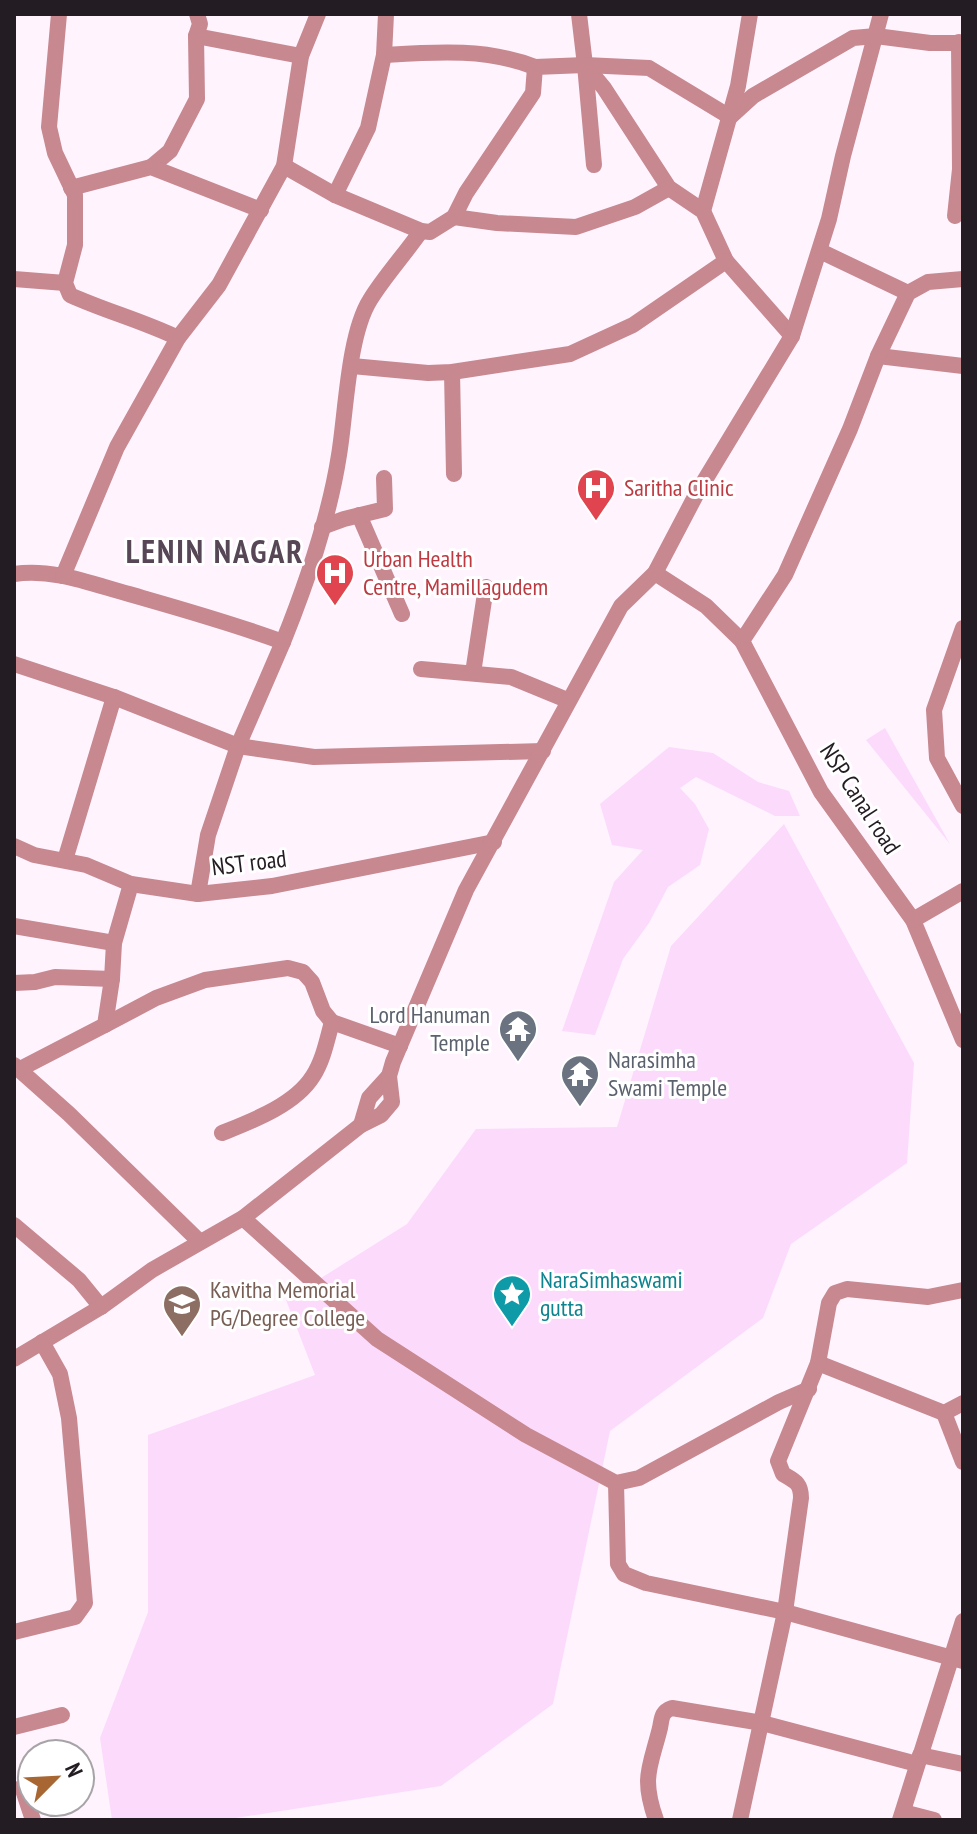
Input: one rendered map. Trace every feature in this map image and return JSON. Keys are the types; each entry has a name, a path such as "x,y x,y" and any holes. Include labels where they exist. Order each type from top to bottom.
{"street":[{"path":"59,14 49,127 55,153 75,195 75,245 65,283 70,295 95,307 145,322 178,338"},
{"path":"71,188 151,167 170,151 197,99 196,36 200,24 197,14"},
{"path":"63,576 117,447 178,338 219,285 284,166 301,56 318,14"},
{"path":"335,195 368,128 384,55 386,14"},
{"path":"579,14 594,165"},
{"path":"703,211 730,117 750,14"},
{"path":"14,1359 101,1307 152,1270 243,1218 361,1125 381,1115 392,1102 389,1076 466,890 621,606 655,573 697,493 792,336 820,251 881,14"},
{"path":"196,36 301,56"},
{"path":"730,117 753,96 853,38 876,36 930,43 961,42 960,169 955,216"},
{"path":"384,55 452,52 516,59 535,67 585,65 649,68 730,117"},
{"path":"585,65 604,88 669,188 703,211 726,261 792,336"},
{"path":"284,166 335,195 430,232 454,217 466,193 533,93 535,67"},
{"path":"151,167 261,210"},
{"path":"454,217 497,223 576,227 635,207 669,188"},
{"path":"198,894 208,835 238,746 307,582 339,456 357,338 369,301 421,231"},
{"path":"820,251 908,293"},
{"path":"352,366 428,373 452,372 570,354 633,325 726,261"},
{"path":"14,279 65,283"},
{"path":"742,641 785,575 908,293 928,282 963,279"},
{"path":"878,356 963,366"},
{"path":"452,372 454,474"},
{"path":"322,527 385,509 384,478"},
{"path":"359,515 402,614"},
{"path":"14,574 31,571 63,576 234,624 283,642"},
{"name":"NSP Canal road","path":"655,573 706,606 742,641 821,792 913,920 963,1040"},
{"path":"473,673 486,587"},
{"path":"963,628 934,710 937,758 963,806"},
{"path":"14,664 114,697 238,746 314,757 543,751"},
{"path":"421,669 511,677 567,700"},
{"path":"65,860 114,697"},
{"name":"NST road","path":"14,846 34,855 86,865 131,884 198,894 272,886 494,842"},
{"path":"105,1025 114,943 131,884"},
{"path":"913,920 963,891"},
{"path":"14,926 114,943"},
{"path":"200,1242 17,1067 156,998 205,980 288,968 303,972 312,982 323,1011 332,1022 400,1046"},
{"path":"14,983 55,977 112,979"},
{"path":"222,1133 259,1118 292,1097 312,1079 332,1022"},
{"path":"243,1218 377,1339 526,1435 616,1483 639,1478 809,1389"},
{"path":"14,1225 79,1280 101,1307"},
{"path":"740,1820 785,1612 801,1488 798,1482 783,1474 778,1461 818,1363 829,1303 835,1293 847,1289 928,1297 963,1290"},
{"path":"14,1632 75,1617 85,1603 69,1418 60,1374 42,1342"},
{"path":"818,1363 944,1413 963,1462"},
{"path":"944,1413 963,1403"},
{"path":"616,1483 618,1564 624,1574 646,1583 785,1612 956,1659"},
{"path":"934,1820 902,1816 918,1760 956,1659 963,1621"},
{"path":"656,1820 648,1789 647,1767 662,1716 672,1708 762,1723 918,1760 963,1764"},
{"path":"14,1727 62,1715"}],"shaded area":[{"path":"885,728 950,844 866,740"},
{"path":"669,747 713,753 758,782 789,791 800,816 775,816 696,777 680,788 695,804 709,829 700,865 668,887 649,923 623,959 595,1035 562,1031 614,882 643,850 612,845 600,804"},
{"path":"784,824 914,1063 907,1163 791,1244 763,1318 610,1431 553,1704 441,1786 223,1820 112,1820 100,1738 148,1612 148,1435 315,1375 286,1300 407,1224 476,1129 617,1127 671,946"}],"place":[{"name":"Saritha Clinic","path":"596,522"},
{"name":"Urban Health Centre, Mamillagudem","path":"335,607"},
{"name":"Lord Hanuman Temple","path":"518,1063"},
{"name":"Narasimha Swami Temple","path":"580,1108"},
{"name":"NaraSimhaswami gutta","path":"512,1328"},
{"name":"Kavitha Memorial PG/Degree College","path":"182,1338"}],"district":[{"name":"LENIN NAGAR","path":"215,552"}]}
